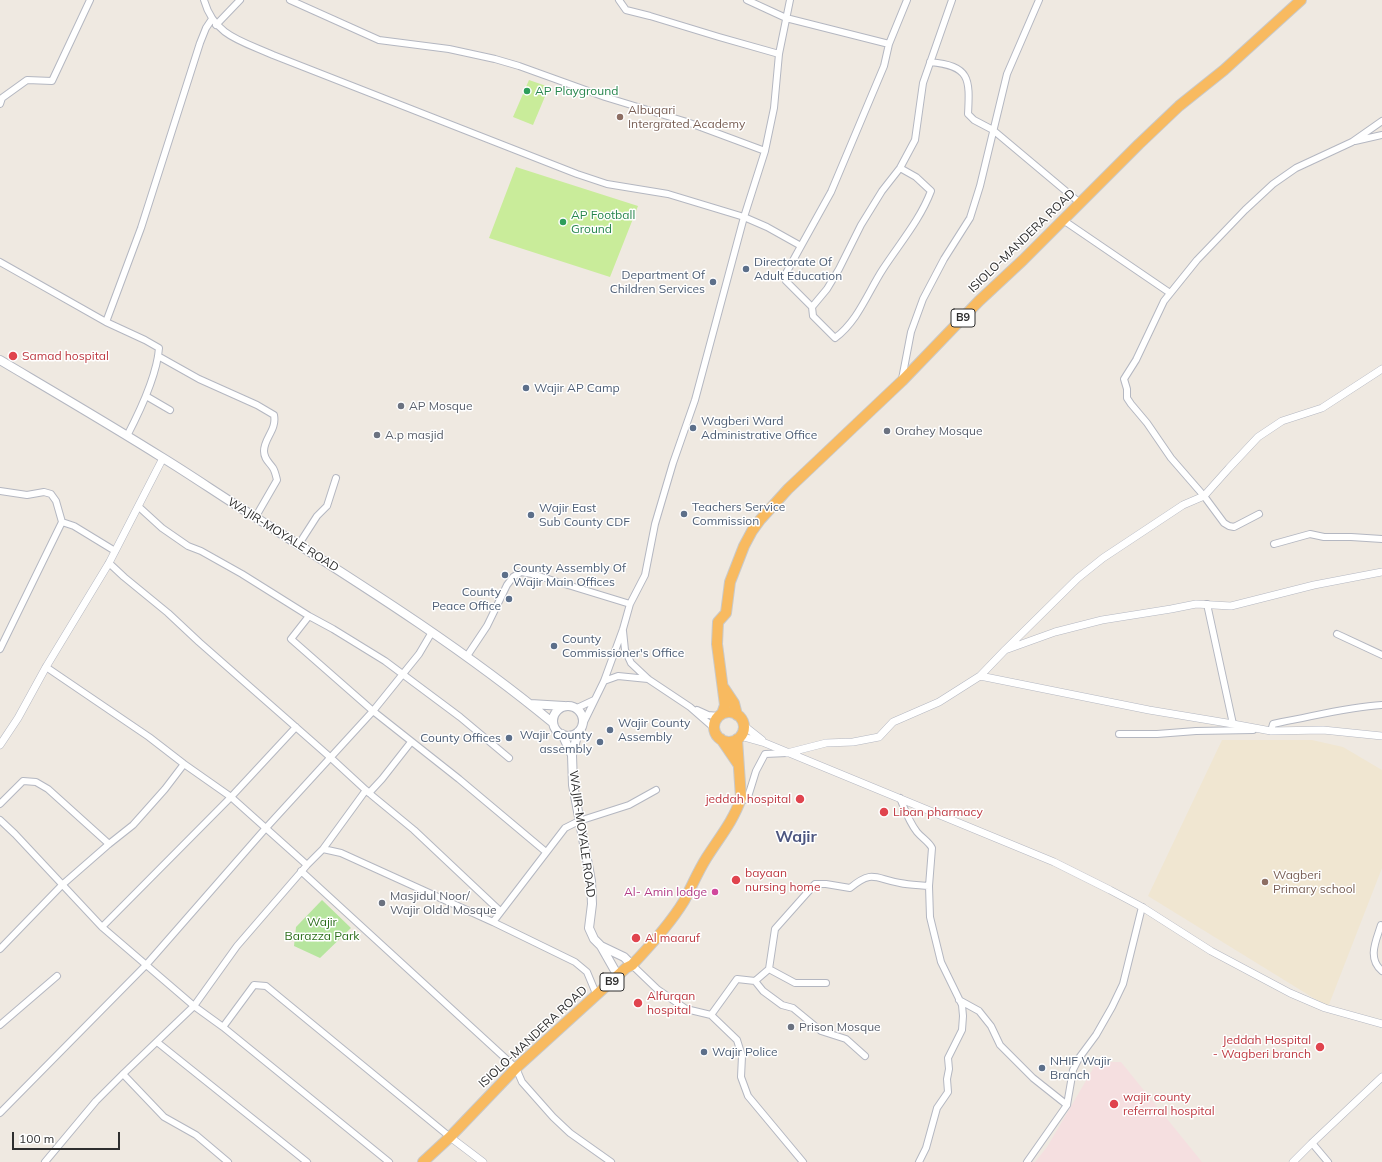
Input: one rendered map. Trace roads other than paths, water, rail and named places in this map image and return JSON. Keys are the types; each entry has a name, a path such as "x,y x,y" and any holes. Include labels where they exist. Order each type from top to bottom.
{"highway":[{"name":"ISIOLO-MANDERA ROAD","path":"714,728 715,721 725,705 716,644 718,622 726,613 730,582 744,546 760,520 788,489 902,381 979,301 1023,260 1179,106 1224,70 1301,0"},
{"name":"ISIOLO-MANDERA ROAD","path":"423,1162 450,1137 516,1068 597,996 626,968 632,965 662,931 684,902 706,858 729,825 740,798 738,764 739,737 744,729 740,717 737,715 734,703 723,686"},
{"path":"720,715 729,712 737,715"},
{"path":"714,728 717,735 738,764"},
{"path":"721,739 730,741 739,737"}],"main road":[{"name":"WAJIR-MOYALE ROAD","path":"0,360 163,458 255,518 299,544 467,656 530,704 553,724"},
{"path":"530,704 570,706 577,708 581,712 583,724 578,732 572,755"},
{"path":"564,706 556,712 554,716 553,724 556,730 568,736 578,732"},
{"name":"WAJIR-MOYALE ROAD","path":"562,734 572,755 573,785 591,882 592,904 589,928 594,939 601,946 618,976"},
{"path":"601,946 624,957 632,965"}],"street":[{"path":"0,104 2,98 27,80 52,81 90,0"},
{"path":"204,0 212,19 225,33 273,55 577,174 607,184 668,194 744,218 767,227 801,246"},
{"path":"216,25 240,0"},
{"path":"290,0 379,40 449,49 495,59 605,97 687,122 765,151"},
{"path":"619,0 626,10 778,54"},
{"path":"747,0 786,18 889,44"},
{"path":"583,724 604,681 623,629 630,604 645,575 654,524 695,400 744,218 765,151 774,108 778,54 790,0"},
{"path":"812,307 786,281 785,275 831,192 884,66 889,44 907,0"},
{"path":"900,168 916,177 931,191 914,224 883,270 863,307 843,332 835,338 812,316 812,307 827,289 839,270 861,225 882,191 900,168 915,140 923,83 952,0"},
{"path":"902,381 911,332 923,298 944,259 970,218 980,186 1007,74 1039,0"},
{"path":"106,322 141,228 200,43 206,28 212,19"},
{"path":"930,62 945,63 964,74 968,84 968,114 974,120 993,130 1080,203"},
{"path":"1259,514 1234,526 1229,526 1224,523 1204,496 1171,458 1147,423 1131,404 1127,398 1127,389 1124,379 1143,346 1164,301 1197,260 1245,210 1274,184 1296,168 1352,142 1382,121"},
{"path":"1352,142 1382,135"},
{"path":"1063,220 1170,293"},
{"path":"0,262 106,322 146,340 159,348 146,396 127,436"},
{"path":"158,356 199,379 257,405 274,415 276,422 264,450 264,457 275,471 277,480 255,518"},
{"path":"740,798 747,800 756,771 765,754 787,753 826,743 853,742 879,736 893,722 939,702 980,676 1078,578 1103,558 1183,505 1204,496 1258,437 1282,421 1322,408 1382,369"},
{"path":"146,396 170,410"},
{"path":"0,745 18,718 46,667 109,564 163,458"},
{"path":"299,544 317,516 327,506 336,478"},
{"path":"0,491 27,495 44,492 51,494 56,501 62,522 0,649"},
{"path":"139,507 162,528 188,546 201,551 242,574 309,616 334,628 385,661 460,717 509,758"},
{"path":"62,522 74,526 115,551"},
{"path":"1274,544 1310,534 1324,537 1382,539"},
{"path":"109,564 168,613 367,791 414,830 500,911"},
{"path":"467,656 487,626 507,586 513,577 521,572 630,604"},
{"path":"1005,650 1055,632 1102,620 1196,604 1231,606 1314,585 1382,572"},
{"path":"1207,604 1234,724"},
{"path":"309,616 291,639 374,711 459,779 546,852"},
{"path":"623,629 625,650 631,663 648,679 690,707 714,728"},
{"path":"0,1113 146,965 265,829 374,711 419,654 432,632"},
{"path":"1337,634 1382,654"},
{"path":"46,667 150,737 184,764 231,797 307,865"},
{"path":"604,681 618,676 648,679"},
{"path":"980,676 1149,710 1270,731"},
{"path":"577,708 594,700"},
{"path":"1270,731 1273,724 1334,711 1364,706 1382,705"},
{"path":"690,707 708,715 720,715"},
{"path":"743,724 765,743"},
{"path":"102,927 231,797 296,727"},
{"path":"1119,734 1157,734 1232,730 1322,730 1382,736"},
{"path":"739,737 765,743 1054,862 1142,907 1210,951 1290,994 1325,1008 1382,1023"},
{"path":"45,1162 96,1101 194,1006 237,946 301,871 323,849 367,791 382,779 412,742"},
{"path":"0,949 62,884 133,825 165,789 184,764"},
{"path":"0,804 23,781 36,782 48,789 109,844"},
{"path":"493,922 565,828 579,821 629,804 656,790"},
{"path":"900,798 908,819 917,832 930,844 932,848 929,886 930,917 941,962 962,1005 962,1030 948,1058 948,1092 937,1108 926,1148 919,1162"},
{"path":"0,820 102,927 194,1006 223,1026 389,1162"},
{"path":"323,849 341,853 493,922 575,962 587,972 597,996"},
{"path":"301,871 516,1068 522,1082 553,1117 570,1133 611,1162"},
{"path":"711,1016 737,979 755,981 769,969 775,929 815,884 826,884 850,888 860,879 874,876 899,883 929,886"},
{"path":"1027,1162 1067,1104 1073,1070 1079,1058 1096,1034 1112,1007 1123,984 1142,907"},
{"path":"1381,924 1372,954 1376,964 1382,972"},
{"path":"632,965 656,989 686,1009 711,1016 737,1040 742,1056 741,1077 748,1096 803,1162"},
{"path":"769,969 795,983 826,983"},
{"path":"0,1025 57,976"},
{"path":"755,981 762,991 782,1005 793,1008 821,1031 846,1039 865,1056"},
{"path":"223,1026 254,986 266,986 450,1137 483,1162"},
{"path":"958,999 978,1011 991,1026 1000,1045 1033,1078 1067,1104"},
{"path":"157,1042 307,1162"},
{"path":"123,1074 164,1117 196,1135 228,1162"},
{"path":"1293,1162 1312,1142 1382,1077"},
{"path":"1312,1142 1328,1162"}],"place":[{"name":"AP Playground","path":"527,91"},
{"name":"Albuqari Intergrated Academy","path":"620,117"},
{"name":"AP Football Ground","path":"563,222"},
{"name":"Directorate Of Adult Education","path":"746,269"},
{"name":"Department Of Children Services","path":"713,282"},
{"name":"Samad hospital","path":"13,356"},
{"name":"Wajir AP Camp","path":"526,388"},
{"name":"AP Mosque","path":"401,406"},
{"name":"Wagberi Ward Administrative Office","path":"693,428"},
{"name":"Orahey Mosque","path":"887,431"},
{"name":"A.p masjid","path":"377,435"},
{"name":"Teachers Service Commission","path":"684,514"},
{"name":"Wajir East Sub County CDF","path":"531,515"},
{"name":"County Assembly Of Wajir Main Offices","path":"505,575"},
{"name":"County Peace Office","path":"509,599"},
{"name":"County Commissioner's Office","path":"554,646"},
{"name":"Wajir County Assembly","path":"610,730"},
{"name":"County Offices","path":"509,738"},
{"name":"Wajir County assembly","path":"600,742"},
{"name":"jeddah hospital","path":"800,799"},
{"name":"Liban pharmacy","path":"884,812"},
{"name":"bayaan nursing home","path":"736,880"},
{"name":"Wagberi Primary school","path":"1265,882"},
{"name":"Al- Amin lodge","path":"715,892"},
{"name":"Masjidul Noor/ Wajir Oldd Mosque","path":"382,903"},
{"name":"Al maaruf","path":"636,938"},
{"name":"Alfurqan hospital","path":"638,1003"},
{"name":"Prison Mosque","path":"791,1027"},
{"name":"Jeddah Hospital - Wagberi branch","path":"1320,1047"},
{"name":"Wajir Police","path":"704,1052"},
{"name":"NHIF Wajir Branch","path":"1042,1068"},
{"name":"wajir county referrral hospital","path":"1114,1104"}],"district":[{"name":"Wajir","path":"796,837"}],"park label":[{"name":"Wajir Barazza Park","path":"322,929"}]}
